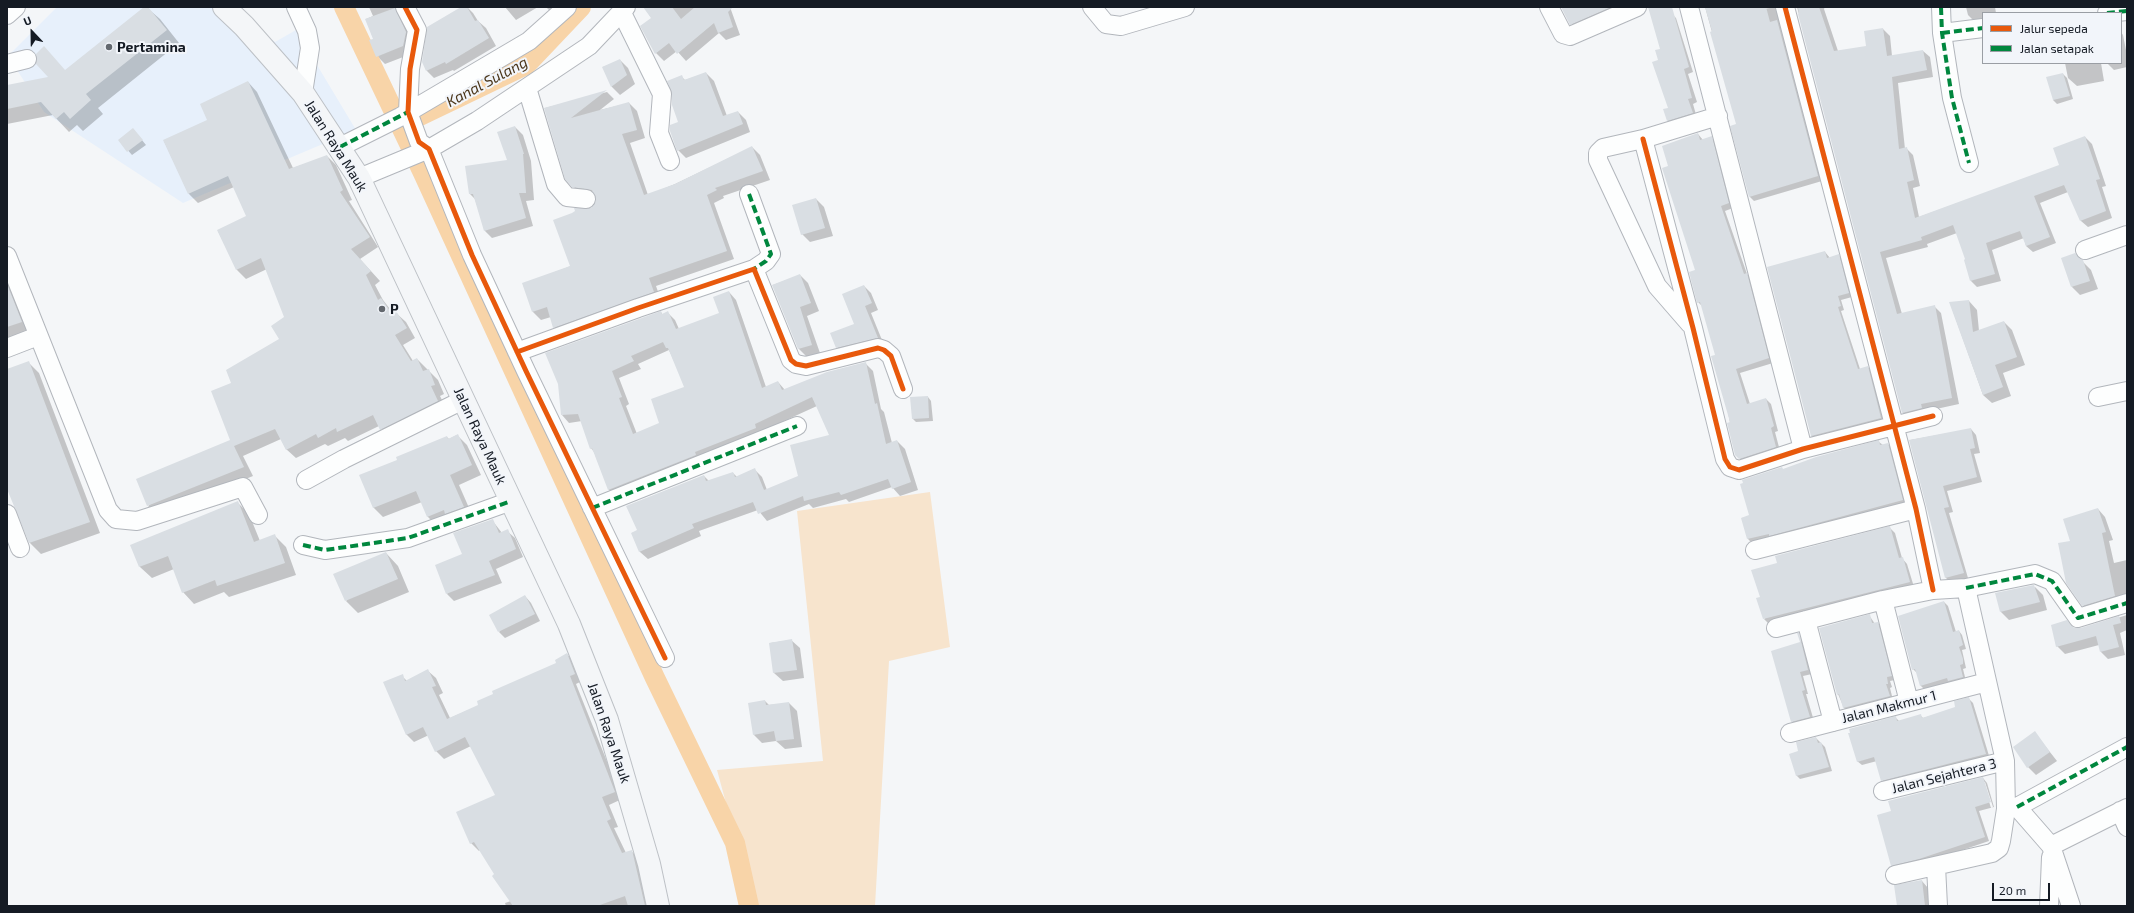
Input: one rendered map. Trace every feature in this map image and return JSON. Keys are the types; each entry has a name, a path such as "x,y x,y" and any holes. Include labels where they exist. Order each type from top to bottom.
{"main road":[{"name":"Jalan Raya Mauk","path":"224,7 244,26 303,93 340,147 365,174 463,400 569,624 607,720 646,850 658,906"}],"street":[{"path":"7,15 16,7"},
{"path":"296,7 307,31 310,48 303,93"},
{"path":"405,7 417,30 410,69 406,115 423,147 517,352 665,658"},
{"path":"340,147 361,135 406,115 529,41 567,7"},
{"path":"1092,7 1106,24 1121,26 1185,7"},
{"path":"1549,7 1563,34 1570,36 1637,7"},
{"path":"1689,7 1803,449"},
{"path":"1785,7 1916,509 1933,590"},
{"path":"1940,7 1942,33 1952,98 1969,163"},
{"path":"365,174 423,147 527,88 589,46 624,10 662,94 659,133 670,161"},
{"path":"2117,12 2127,11"},
{"path":"1942,33 1982,28"},
{"path":"7,64 28,59"},
{"path":"527,88 556,184 567,197 586,199"},
{"path":"1693,328 1657,286 1598,160 1598,153 1604,148 1643,139 1718,116"},
{"path":"1643,139 1693,328 1725,459 1730,467 1739,470 1803,449 1934,416"},
{"path":"517,352 638,308 754,269 766,262 772,254 749,194"},
{"path":"2085,250 2127,235"},
{"path":"7,256 108,510 116,519 137,521 243,487 258,515"},
{"path":"754,269 791,360 796,364 806,366 878,348 884,350 891,356 902,389"},
{"path":"7,348 38,336"},
{"path":"2098,397 2127,391"},
{"path":"306,480 344,459 463,400"},
{"path":"592,508 797,426"},
{"path":"302,545 325,550 408,538 511,501"},
{"path":"1755,550 1916,509"},
{"path":"7,514 20,548"},
{"path":"1776,628 1883,600 1933,590 1966,588 2035,574 2052,581 2078,618 2127,603"},
{"path":"1895,875 1992,853 1999,848 2012,808 2005,761 1966,588"},
{"path":"1883,600 1909,702"},
{"path":"1806,620 1833,722"},
{"name":"Jalan Makmur 1","path":"1790,733 1987,682"},
{"path":"2012,808 2127,747"},
{"name":"Jalan Sejahtera 3","path":"1883,791 2005,761"},
{"path":"2012,808 2051,846 2071,906"},
{"path":"2051,846 2125,815"},
{"path":"2049,906 2051,846"},
{"path":"1936,866 1938,906"}],"shaded area":[{"path":"57,7 232,7 275,42 296,30 356,130 183,203 44,112 8,56"},
{"path":"930,492 950,647 889,661 875,906 754,906 717,770 823,761 797,511"}],"building":[{"path":"144,7 148,7 167,30 86,94 91,100 70,119 64,112 56,119 41,102 7,109 7,85 48,77 36,64 36,54 44,46 65,70"},
{"path":"461,7 467,7 475,21 478,20 489,38 446,64 445,62 426,71 422,62 427,27"},
{"path":"643,7 672,7 681,19 695,7 733,7 728,12 733,27 718,33 714,23 677,54 669,43 655,54 640,26 651,18"},
{"path":"1561,7 1611,7 1570,25"},
{"path":"1648,7 1672,7 1689,67 1684,69 1692,98 1688,99 1693,113 1667,121 1663,109 1668,108 1652,62 1658,60 1655,50 1660,49"},
{"path":"1705,7 1766,7 1770,22 1777,20 1818,176 1749,197 1730,126 1736,124 1710,32 1712,31"},
{"path":"1798,7 1819,7 1834,51 1866,46 1864,31 1883,28 1887,56 1923,50 1927,70 1892,77 1899,149 1907,147 1914,180 1907,182 1915,218 2059,165 2053,148 2085,136 2100,179 2096,180 2106,211 2080,221 2064,185 2034,196 2050,237 2026,246 2020,231 1986,243 1995,274 1970,281 1965,259 1953,225 1921,237 1922,240 1880,252 1897,314 1935,305 1952,398 1921,404 1922,408 1902,413 1798,14"},
{"path":"395,8 406,32 403,46 376,57 369,40 373,39 365,19"},
{"path":"620,59 627,75 611,87 602,67"},
{"path":"706,72 723,116 738,111 743,124 677,151 670,131 670,125 678,122 672,105 672,94 667,81 682,75 684,80"},
{"path":"2063,73 2070,96 2053,100 2046,77"},
{"path":"248,81 289,169 327,155 343,190 340,192 370,237 351,249 371,271 366,275 378,300 381,298 392,314 396,311 407,328 395,335 411,361 417,358 423,371 429,369 435,385 431,386 438,401 380,430 373,415 337,432 336,428 318,438 316,434 286,450 275,429 234,446 244,467 147,506 136,479 230,440 211,391 231,383 226,370 279,339 271,326 284,317 261,258 236,270 217,230 246,216 228,176 188,194 163,140 207,120 200,104"},
{"path":"607,90 571,118 629,102 637,130 622,134 644,195 675,184 752,146 763,171 715,188 717,190 707,195 727,251 649,278 654,292 553,328 547,307 532,312 522,283 570,266 553,220 572,213 575,211 574,208 591,208 596,200 592,190 572,187 565,179 544,108"},
{"path":"515,126 524,154 526,193 519,193 526,218 484,231 473,194 469,194 465,166 507,160 497,132"},
{"path":"133,128 143,140 127,152 118,140"},
{"path":"1698,133 1700,140 1712,136 1729,203 1721,206 1744,274 1747,273 1769,358 1736,369 1747,404 1766,398 1774,426 1771,428 1776,447 1739,459 1735,455 1727,423 1730,422 1711,356 1715,355 1700,302 1697,303 1689,272 1695,270 1662,168 1668,166 1662,146"},
{"path":"816,198 825,228 801,235 792,205"},
{"path":"1825,251 1827,258 1839,254 1849,293 1838,296 1841,306 1838,307 1858,369 1868,366 1881,418 1811,436 1767,267"},
{"path":"2075,253 2083,260 2090,281 2071,287 2061,258"},
{"path":"800,274 811,303 800,307 812,345 798,349 772,285"},
{"path":"7,284 22,322 7,327"},
{"path":"864,285 872,303 865,306 878,338 836,348 830,333 854,324 842,294"},
{"path":"729,291 762,388 778,381 782,390 827,372 866,362 875,404 877,403 886,444 897,440 911,482 892,489 888,479 841,495 839,492 804,501 803,496 758,514 753,502 692,524 694,528 639,552 631,533 637,530 626,506 704,475 706,481 733,472 735,477 755,468 764,490 798,476 790,445 829,435 812,397 755,424 756,428 695,452 696,455 608,490 592,448 590,449 578,414 561,415 558,384 545,353 661,311 662,314 668,311 676,329 719,313 713,297","holes":["663,342 666,348 668,348 684,387 651,399 659,423 633,434 619,398 622,397 612,371 634,361 631,356"]},
{"path":"1969,300 1973,332 2004,321 2017,357 1995,365 2003,387 1983,395 1949,302"},
{"path":"29,361 90,522 29,543 7,489 7,369"},
{"path":"928,396 929,418 912,419 910,397"},
{"path":"1971,428 1975,448 1970,449 1977,477 1943,486 1949,507 1944,508 1964,573 1945,578 1909,440"},
{"path":"458,434 472,465 450,475 464,507 445,514 444,510 427,517 416,491 373,508 359,475 397,460 396,457 447,436 448,439"},
{"path":"1879,440 1880,445 1888,443 1903,500 1769,536 1769,534 1747,539 1741,518 1749,515 1740,484 1743,483 1742,480 1782,467 1783,469 1816,457"},
{"path":"238,501 254,542 275,534 285,563 217,586 215,580 182,593 168,556 139,567 130,545"},
{"path":"2098,508 2106,532 2102,533 2115,596 2082,606 2066,583 2058,543 2070,541 2063,519"},
{"path":"493,519 499,533 508,529 516,549 489,561 495,575 446,594 435,565 462,554 453,533"},
{"path":"1890,526 1899,558 1903,557 1910,582 1763,619 1756,598 1760,597 1751,570 1777,563 1775,556"},
{"path":"386,552 398,579 345,601 333,574"},
{"path":"2034,585 2040,602 2000,612 1995,593"},
{"path":"525,595 535,614 498,632 489,615"},
{"path":"1944,601 1953,632 1959,630 1963,645 1959,647 1963,659 1963,664 1960,665 1963,677 1948,681 1947,678 1920,686 1915,669 1912,670 1898,616"},
{"path":"1870,614 1872,623 1878,622 1892,676 1887,677 1888,684 1886,684 1890,696 1843,708 1839,694 1837,695 1819,628"},
{"path":"2119,616 2121,623 2113,625 2119,647 2100,652 2096,636 2056,647 2051,625 2067,620 2074,628 2081,628"},
{"path":"1797,633 1799,633 1808,670 1800,672 1805,690 1802,691 1810,717 1791,722 1771,651 1800,642"},
{"path":"792,639 797,670 773,673 769,643"},
{"path":"567,653 575,674 570,676 615,792 602,797 611,819 607,821 622,853 632,850 645,906 628,906 625,896 597,906 513,906 492,876 494,874 474,842 470,844 456,812 495,795 465,737 435,752 423,727 406,735 383,682 403,674 405,681 428,669 436,686 432,687 447,719 478,705 477,701 493,694 492,691 556,663 555,660"},
{"path":"1969,697 1986,754 1881,781 1874,757 1857,762 1848,733 1850,733 1849,729 1896,716 1897,721 1921,714 1922,718 1955,707 1954,701"},
{"path":"765,700 766,705 789,702 794,739 776,741 774,731 753,735 748,703"},
{"path":"2035,731 2050,752 2027,768 2013,747"},
{"path":"1816,737 1818,743 1821,742 1829,767 1796,776 1789,754 1798,751 1796,742"},
{"path":"1983,777 1991,802 1975,807 1985,837 1919,859 1891,866 1877,815 1891,811 1888,801"},
{"path":"1922,880 1925,906 1897,906 1894,885"}],"waterway":[{"path":"344,7 423,173 655,678 735,843 749,906"},
{"name":"Kanal Sulang","path":"401,125 526,65 581,7"}],"marked path":[{"path":"1941,7 1942,33 1952,98 1969,163"},
{"path":"2117,12 2127,11"},
{"path":"1942,33 1982,28"},
{"path":"340,147 408,112"},
{"path":"749,194 771,254 766,261 754,269"},
{"path":"592,508 797,426"},
{"path":"303,545 325,550 408,538 511,501"},
{"path":"1966,588 2035,574 2052,581 2078,618 2127,603"},
{"path":"2017,807 2127,747"}],"cycle path":[{"path":"405,7 417,30 410,69 408,112 419,142 429,149 472,255 526,371 665,658"},
{"path":"1785,7 1916,509 1933,590"},
{"path":"1643,139 1693,328 1725,459 1730,467 1739,470 1803,449 1933,416"},
{"path":"517,352 638,308 754,269 791,360 796,364 806,366 878,348 884,350 891,356 903,389"}],"place":[{"name":"Pertamina","path":"109,47"},
{"name":"P","path":"382,309"}]}
